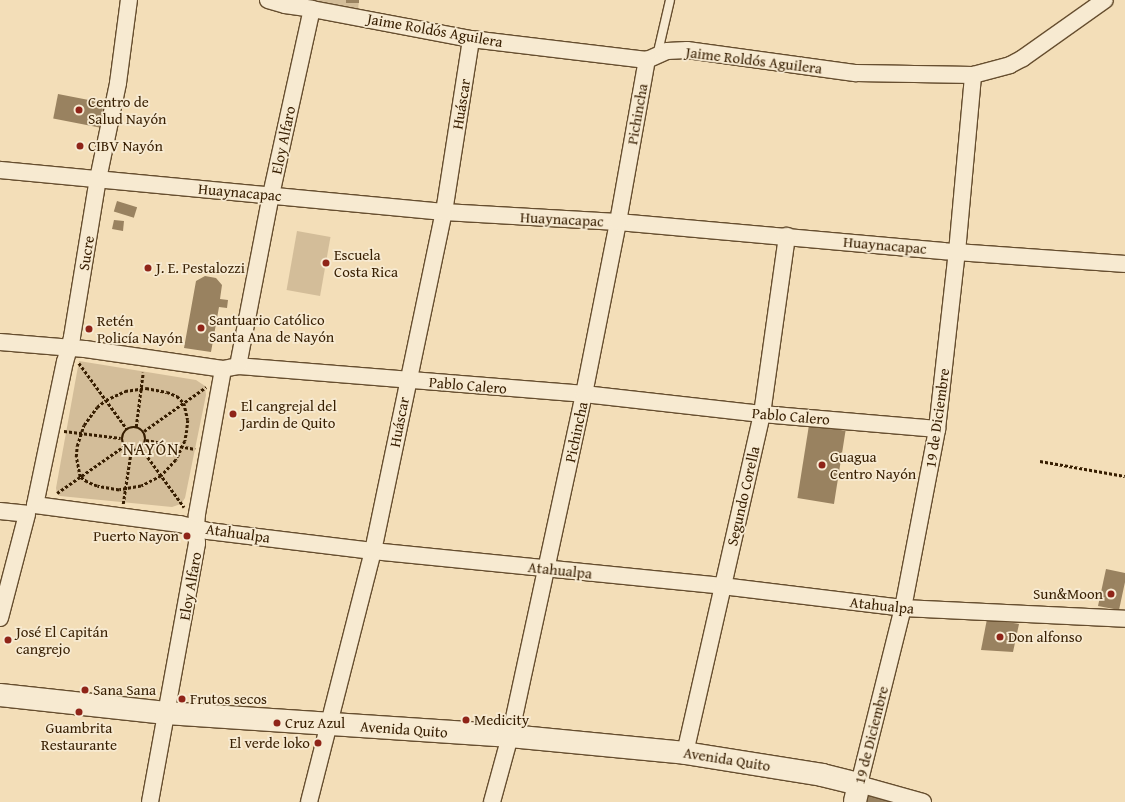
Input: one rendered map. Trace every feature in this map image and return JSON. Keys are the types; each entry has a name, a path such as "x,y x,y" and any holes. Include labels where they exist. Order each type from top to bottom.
{"street":[{"name":"Sucre","path":"0,618 34,508 68,348 72,337 98,179 118,83 129,0"},
{"name":"Jaime Roldós Aguilera","path":"268,0 285,5 471,39 652,58 667,51 687,50 705,54 856,73 973,75 1010,65 1105,0"},
{"name":"Eloy Alfaro","path":"150,802 197,543 196,527 228,370 271,195 312,9"},
{"name":"Huáscar","path":"309,802 373,551 444,212 471,39"},
{"name":"Pichincha","path":"492,802 510,736 584,394 652,58"},
{"name":"19 de Diciembre","path":"857,793 903,608 937,429 957,252 973,75"},
{"name":"Huaynacapac","path":"0,170 444,212 618,222 957,252 1125,264"},
{"name":"Segundo Corella","path":"685,753 762,414 787,236"},
{"name":"Pablo Calero","path":"0,342 85,349 228,370 408,380 584,394 762,414 937,429"},
{"name":"Atahualpa","path":"0,511 34,508 196,527 208,530 373,551 722,586 903,608 1125,619"},
{"name":"Avenida Quito","path":"0,695 166,713 510,736 685,753 822,775 857,793 923,802"}],"lane":[{"path":"652,58 670,0"}],"path":[{"path":"68,348 127,429"},
{"path":"136,427 144,365"},
{"path":"144,431 228,370"},
{"path":"141,389 167,392 177,396 184,403 188,420 183,446 176,460 161,476 141,486 124,489 97,486 80,477 76,457 80,433 90,416 106,400 125,391 141,389"},
{"path":"121,438 127,429 136,427 144,431"},
{"path":"60,431 121,438"},
{"path":"142,449 146,440 144,431"},
{"path":"121,438 124,446 131,451 142,449"},
{"path":"146,440 200,450"},
{"path":"34,508 124,446"},
{"path":"142,449 185,508"},
{"path":"122,508 131,451"},
{"path":"1040,461 1125,476"},
{"path":"181,511 188,505"}],"shaded area":[{"path":"317,0 359,0 358,10 317,3"},
{"path":"297,231 330,237 320,296 287,290"},
{"path":"79,361 196,380 205,386 206,395 185,498 181,504 172,507 60,496 57,494 56,488"}],"building":[{"path":"346,0 359,0 359,3 346,3"},
{"name":"Centro de Salud Nayón","path":"58,94 104,103 99,128 53,119"},
{"path":"117,201 137,207 134,218 114,212"},
{"path":"114,220 124,221 123,231 112,229"},
{"name":"Santuario Católico Santa Ana de Nayón","path":"205,276 216,278 222,285 220,299 228,300 227,308 219,307 211,352 184,348 196,281"},
{"name":"Guagua Centro Nayón","path":"809,425 846,431 834,504 797,498"},
{"name":"Sun&Moon","path":"1106,569 1125,573 1125,582 1119,610 1098,606"},
{"name":"Don alfonso","path":"987,619 1019,624 1013,652 981,650"},
{"path":"870,789 894,802 866,802"}],"place":[{"name":"Centro de Salud Nayón","path":"79,110"},
{"name":"CIBV Nayón","path":"80,146"},
{"name":"Escuela Costa Rica","path":"326,263"},
{"name":"J. E. Pestalozzi","path":"148,268"},
{"name":"Santuario Católico Santa Ana de Nayón","path":"201,328"},
{"name":"Retén Policía Nayón","path":"89,329"},
{"name":"El cangrejal del Jardin de Quito","path":"233,414"},
{"name":"Guagua Centro Nayón","path":"822,465"},
{"name":"Puerto Nayon","path":"187,536"},
{"name":"Sun&Moon","path":"1111,594"},
{"name":"Don alfonso","path":"1000,637"},
{"name":"José El Capitán cangrejo","path":"8,640"},
{"name":"Sana Sana","path":"85,690"},
{"name":"Frutos secos","path":"182,699"},
{"name":"Guambrita Restaurante","path":"79,712"},
{"name":"Medicity","path":"466,720"},
{"name":"Cruz Azul","path":"277,723"},
{"name":"El verde loko","path":"318,743"}],"district":[{"name":"NAYÓN","path":"151,449"}]}
